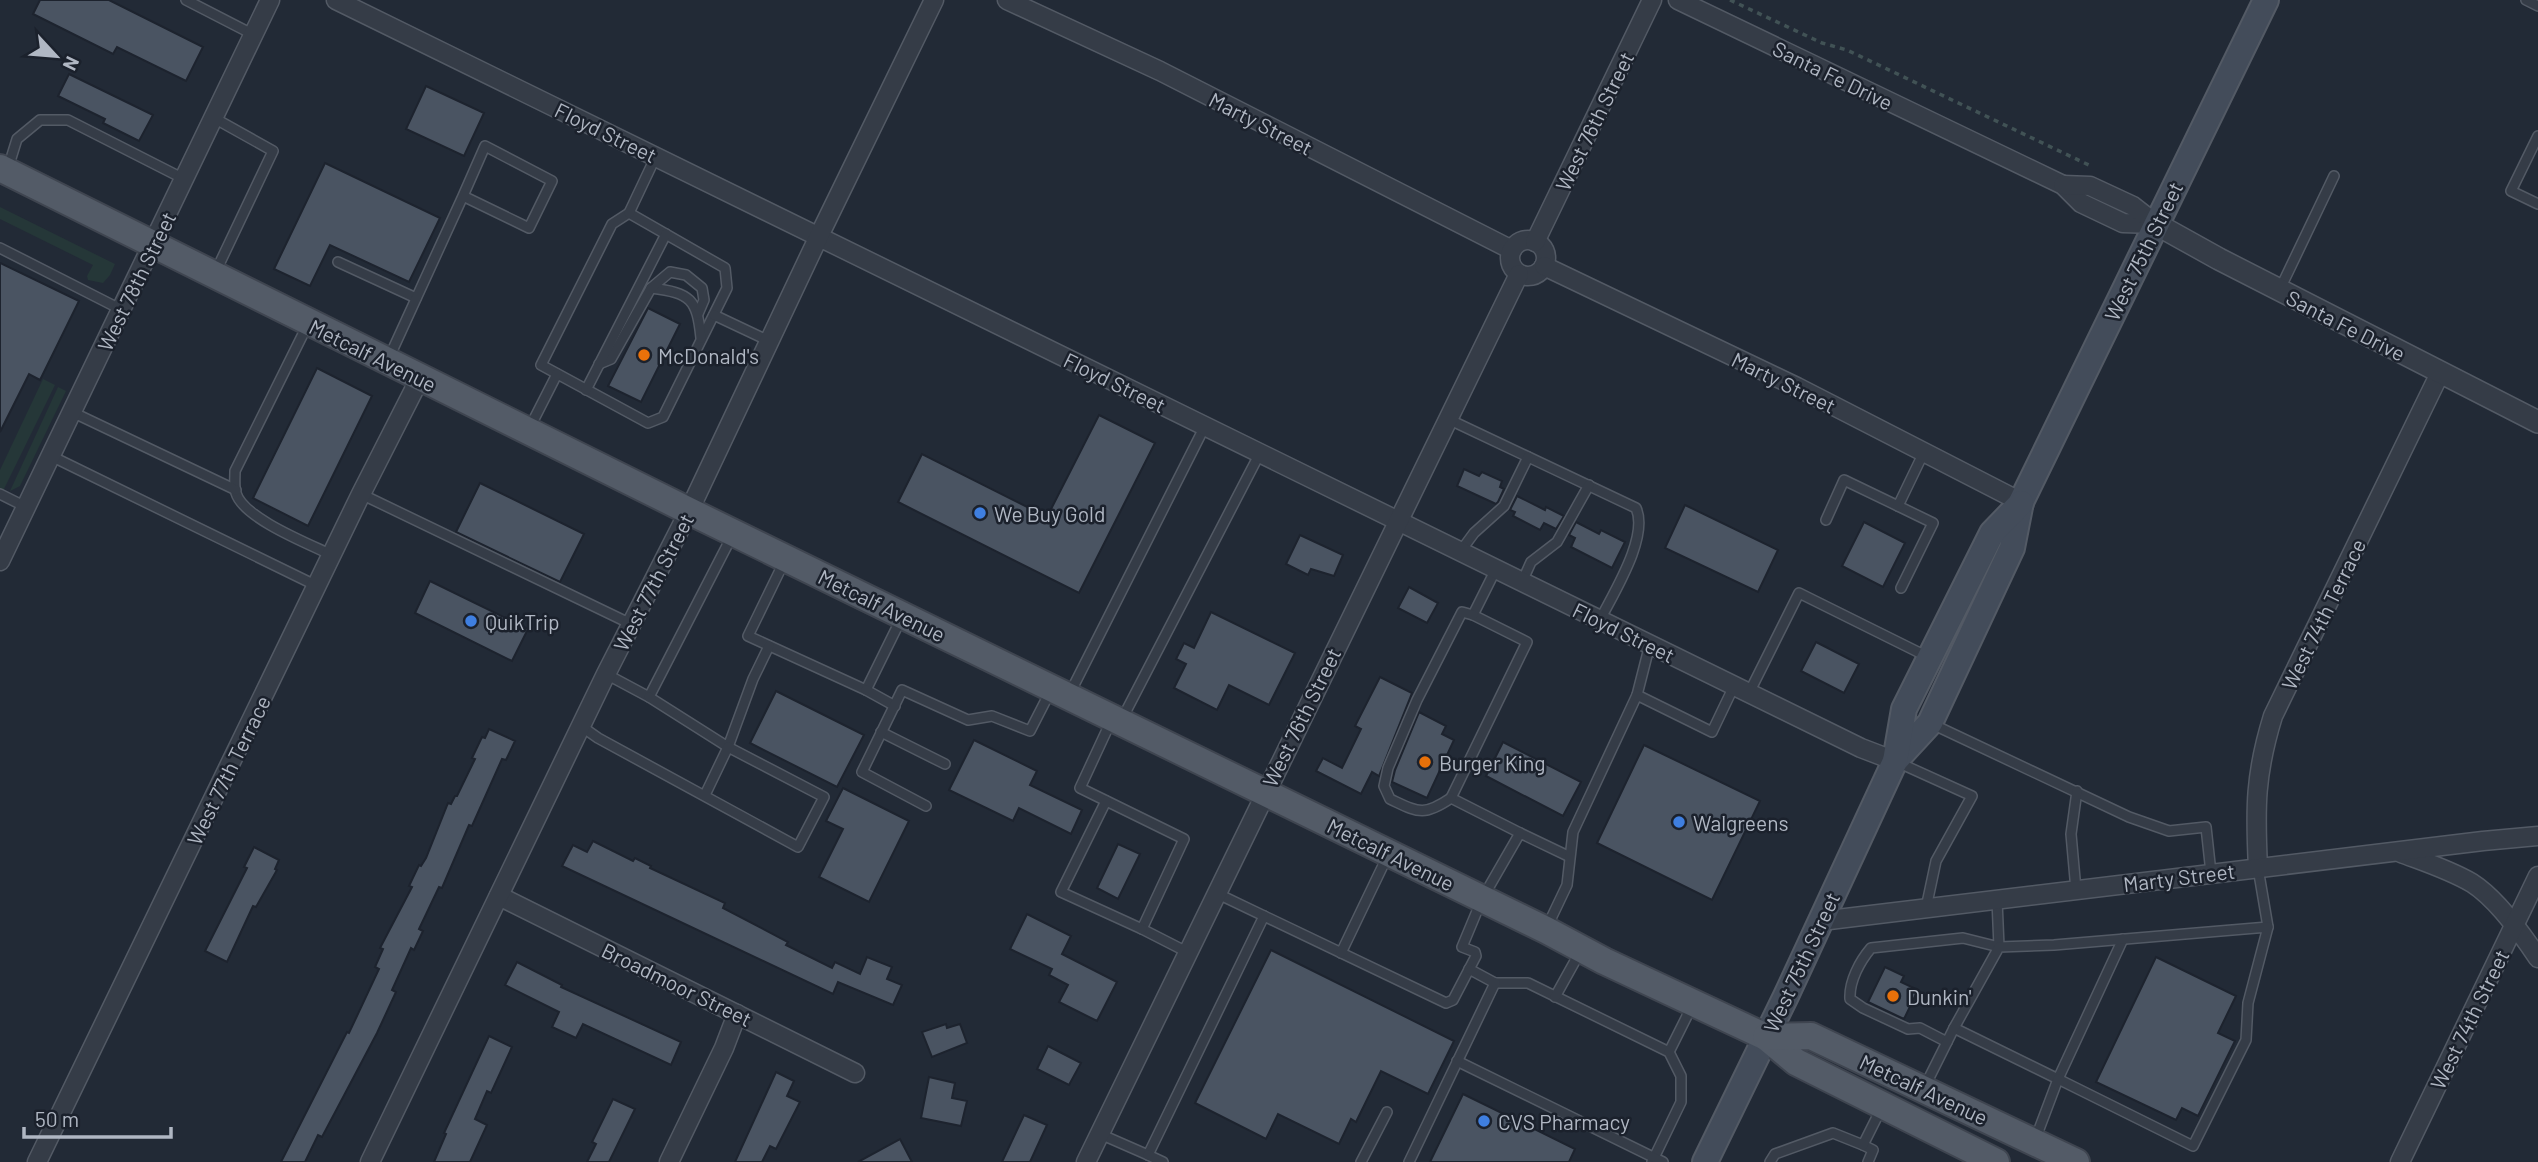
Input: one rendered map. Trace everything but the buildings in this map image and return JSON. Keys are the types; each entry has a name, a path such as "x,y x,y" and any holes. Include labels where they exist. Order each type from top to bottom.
{"main road":[{"name":"West 75th Street","path":"1895,761 1930,723 2012,548 2021,502 2266,0"},
{"name":"Metcalf Avenue","path":"4,170 528,432 1581,949 1766,1037 1796,1062 1996,1162"},
{"name":"West 75th Street","path":"1705,1162 1895,761 1903,709 1993,533 2021,502"},
{"name":"Metcalf Avenue","path":"1766,1037 1811,1036 2076,1162"}],"street":[{"name":"West 78th Street","path":"0,561 270,0"},
{"name":"Floyd Street","path":"336,0 1742,690 1861,748 1895,761"},
{"name":"West 77th Street","path":"370,1162 606,674 689,511 934,0"},
{"name":"Marty Street","path":"1007,0 1160,71 1513,250"},
{"name":"West 76th Street","path":"1535,242 1652,0"},
{"name":"Santa Fe Drive","path":"1678,0 2063,186 2090,186 2133,206 2156,223 2279,290 2538,422"},
{"path":"1525,240 1535,242 1544,251 1544,266 1538,274 1519,274 1510,262 1513,250 1525,240"},
{"name":"Marty Street","path":"1544,266 1797,387 2021,502"},
{"name":"West 76th Street","path":"1086,1162 1519,274"},
{"name":"West 74th Terrace","path":"2258,868 2256,793 2259,768 2273,716 2440,373"},
{"name":"West 77th Terrace","path":"37,1162 420,378"},
{"name":"Marty Street","path":"1821,921 2538,836"},
{"path":"2399,852 2452,872 2474,884 2500,908 2538,958"},
{"name":"West 74th Street","path":"2400,1162 2538,876"},
{"name":"Broadmoor Street","path":"499,896 855,1073"},
{"path":"669,1162 724,1048 737,1014"}],"lane":[{"path":"186,0 254,35"},
{"path":"2526,0 2538,6"},
{"path":"214,118 273,151 214,275"},
{"path":"4,170 17,139 40,120 68,120 184,179"},
{"path":"2538,135 2511,191 2538,204"},
{"path":"387,361 485,146 552,181 529,228 463,196"},
{"path":"629,214 725,268 727,288 663,417 648,424 541,365 612,224 629,214 656,156"},
{"path":"2279,290 2334,176"},
{"path":"586,390 666,234"},
{"path":"0,248 122,310"},
{"path":"338,262 416,298"},
{"path":"599,364 611,359 651,288 670,272 686,275 702,288 704,300 698,314"},
{"path":"651,288 676,292 688,298 698,314 702,340"},
{"path":"714,314 769,341"},
{"path":"309,322 235,471 236,495 247,508 273,527 332,555"},
{"path":"528,432 557,374"},
{"path":"72,412 236,490"},
{"path":"1448,419 1636,508 1640,516 1635,546 1600,620"},
{"path":"926,806 862,772 902,690 968,720 992,716 1030,732 1060,692 1205,426"},
{"path":"1898,506 1924,452"},
{"path":"1142,929 1184,839 1080,788 1260,453"},
{"path":"51,456 317,586"},
{"path":"1460,552 1474,533 1504,506 1528,457"},
{"path":"1826,520 1844,480 1933,523 1901,588"},
{"path":"1522,582 1531,562 1557,542 1589,485"},
{"path":"0,494 26,507"},
{"path":"361,494 631,624"},
{"path":"649,697 734,533"},
{"path":"787,557 748,636 895,706"},
{"path":"1473,615 1496,569"},
{"path":"1637,695 1712,732 1742,690 1800,593 1930,658"},
{"path":"1462,612 1527,642 1451,798 1436,808 1418,812 1390,799 1384,786 1388,768 1417,700 1462,612"},
{"path":"866,690 903,615"},
{"path":"1546,930 1567,885 1568,856 1573,832 1637,695 1650,644"},
{"path":"705,794 728,747 753,679 769,646"},
{"path":"581,726 598,738 798,847 824,797 728,747 649,697 606,674"},
{"path":"1930,723 2129,817 2169,831 2206,827 2211,873"},
{"path":"881,733 945,764"},
{"path":"1895,761 1972,796 1936,862 1926,908"},
{"path":"2076,890 2071,834 2077,791"},
{"path":"1451,798 1568,856"},
{"path":"1106,801 1061,892 1187,952"},
{"path":"1216,893 1446,1003 1453,1000 1476,956 1475,952 1462,947 1482,899 1520,833"},
{"path":"1341,953 1389,854"},
{"path":"1954,1028 2193,1146 2246,1041 2248,1003 2268,927 2258,868"},
{"path":"1923,1089 1999,947 1997,900"},
{"path":"1148,1155 1264,916"},
{"path":"1947,1042 1920,1028 1908,1029 1850,999 1850,990 1861,960 1871,948 1963,938 1999,947 2268,927"},
{"path":"2035,1142 2058,1079 2123,939"},
{"path":"1555,997 1581,949"},
{"path":"1457,1061 1656,1161 1681,1102 1681,1076 1669,1052 1528,983 1495,983 1469,969"},
{"path":"1409,1162 1495,983"},
{"path":"1669,1052 1694,1003"},
{"path":"1863,1145 1883,1106"},
{"path":"1361,1162 1387,1112"},
{"path":"1770,1162 1775,1154 1833,1133 1873,1150 1867,1162"},
{"path":"1100,1134 1163,1162"}],"path":[{"path":"1730,0 1822,43 1847,50 2093,167"}],"shaded area":[{"path":"0,207 115,264 110,275 103,283 88,280 87,276 93,265 0,219"},
{"path":"43,379 55,385 3,491 0,489 0,470"},
{"path":"58,387 66,391 20,486 10,491"}],"place":[{"name":"McDonald's","path":"644,355"},
{"name":"We Buy Gold","path":"980,513"},
{"name":"QuikTrip","path":"471,621"},
{"name":"Burger King","path":"1425,762"},
{"name":"Walgreens","path":"1679,822"},
{"name":"Dunkin'","path":"1893,996"},
{"name":"CVS Pharmacy","path":"1484,1121"}]}
